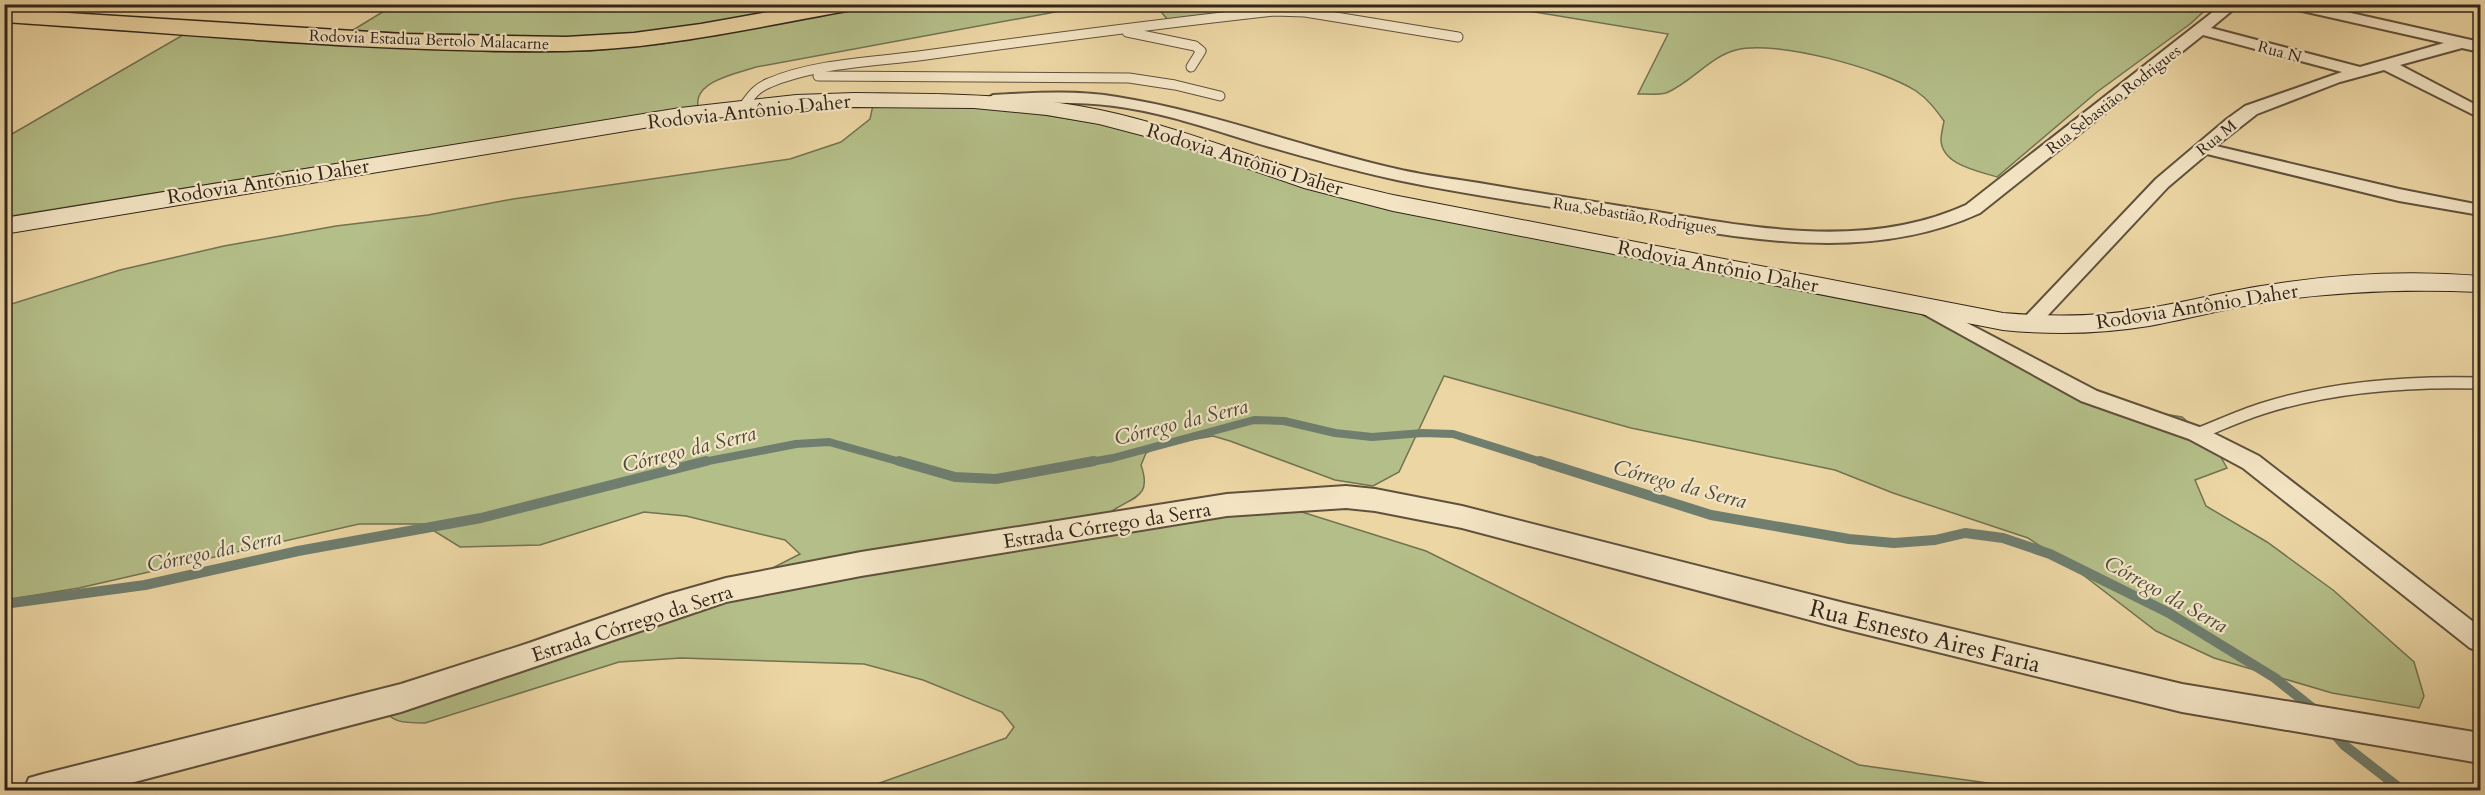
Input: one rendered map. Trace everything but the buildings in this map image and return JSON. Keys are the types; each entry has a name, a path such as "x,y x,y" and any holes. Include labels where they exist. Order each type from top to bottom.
{"main road":[{"name":"Rodovia Estadua Bertolo Malacarne","path":"4,15 403,41 566,44 634,40 701,32 852,4"},
{"name":"Rodovia Antônio Daher","path":"6,226 594,128 743,107 855,100 974,101 1047,108 1137,125 1313,183 1393,203 1927,308 2028,325 2068,326 2148,317 2261,294 2352,283 2410,281 2481,284"}],"street":[{"name":"Rua Sebastião Rodrigues","path":"974,101 1060,97 1115,101 1191,116 1276,143 1398,175 1736,231 1808,237 1848,237 1926,227 1958,218 1974,209 2233,4"},
{"path":"2289,4 2481,47"},
{"name":"Rua N","path":"2200,30 2360,72"},
{"name":"Rua M","path":"2028,325 2162,183 2251,110 2385,64 2462,43"},
{"path":"2385,64 2481,113"},
{"path":"2202,148 2388,192 2481,210"},
{"path":"1927,308 2089,396 2197,434 2251,462 2481,641"},
{"name":"Estrada Córrego da Serra","path":"43,790 401,698 540,653 678,603 726,590 861,564 1227,505 1303,498 1346,497 1375,500"},
{"name":"Rua Esnesto Aires Faria","path":"1375,500 1462,517 2032,664 2182,698 2481,748"}],"lane":[{"path":"743,107 755,90 787,76 838,66 1114,29 1285,10 1458,37"},
{"path":"1114,29 1195,46 1201,51 1191,67"},
{"path":"787,76 1129,78 1175,85 1220,96"},
{"path":"2197,434 2270,406 2336,391 2441,381 2481,383"}],"green space":[{"path":"394,5 816,5 682,28 601,36 494,37 353,30"},
{"path":"874,5 1093,5 756,67 729,75 710,84 699,97 698,106 5,217 5,138 188,32 494,52 587,51 662,44"},
{"path":"1155,5 1290,5 1175,22 1169,21"},
{"path":"1493,5 2211,5 2190,24 2097,92 1997,177 1962,166 1948,155 1943,149 1941,140 1944,121 1916,91 1900,82 1854,65 1801,52 1754,48 1736,50 1717,58 1675,89 1666,93 1638,94 1668,34"},
{"path":"873,105 973,107 1101,124 1162,138 1275,177 1924,313 2122,407 2182,417 2214,445 2227,468 2195,480 2206,506 2267,542 2333,590 2414,662 2424,696 2419,708 2332,693 2214,658 2156,631 2074,568 2028,538 1893,493 1835,470 1631,428 1444,376 1399,472 1373,486 1335,480 1213,436 1161,445 1146,453 1141,465 1144,476 1143,490 1112,511 1119,526 1286,507 1426,551 1859,765 2038,790 860,790 1006,738 1014,727 1002,712 923,680 864,664 681,658 619,662 425,723 399,721 377,706 757,576 800,554 785,540 686,516 644,512 540,545 460,547 423,524 359,524 79,588 5,600 5,306 120,270 224,246 336,226 428,215 513,199 790,159 841,142 870,119"}],"waterway":[{"name":"Córrego da Serra","path":"1085,463 1113,458 1254,420 1284,421 1335,433 1372,437 1423,433 1453,434 1545,463"},
{"name":"Córrego da Serra","path":"698,463 796,444 829,442 904,463"},
{"name":"Córrego da Serra","path":"698,463 706,461"},
{"name":"Córrego da Serra","path":"899,461 955,477 996,479 1094,461"},
{"name":"Córrego da Serra","path":"1540,461 1711,515 1849,539 1894,543 1935,540 1965,533 2003,538 2050,554 2169,613 2275,678 2316,711"},
{"name":"Córrego da Serra","path":"4,604 145,585 298,551 481,518 698,463"},
{"name":"Córrego da Serra","path":"2332,731 2344,745 2402,790"}]}
